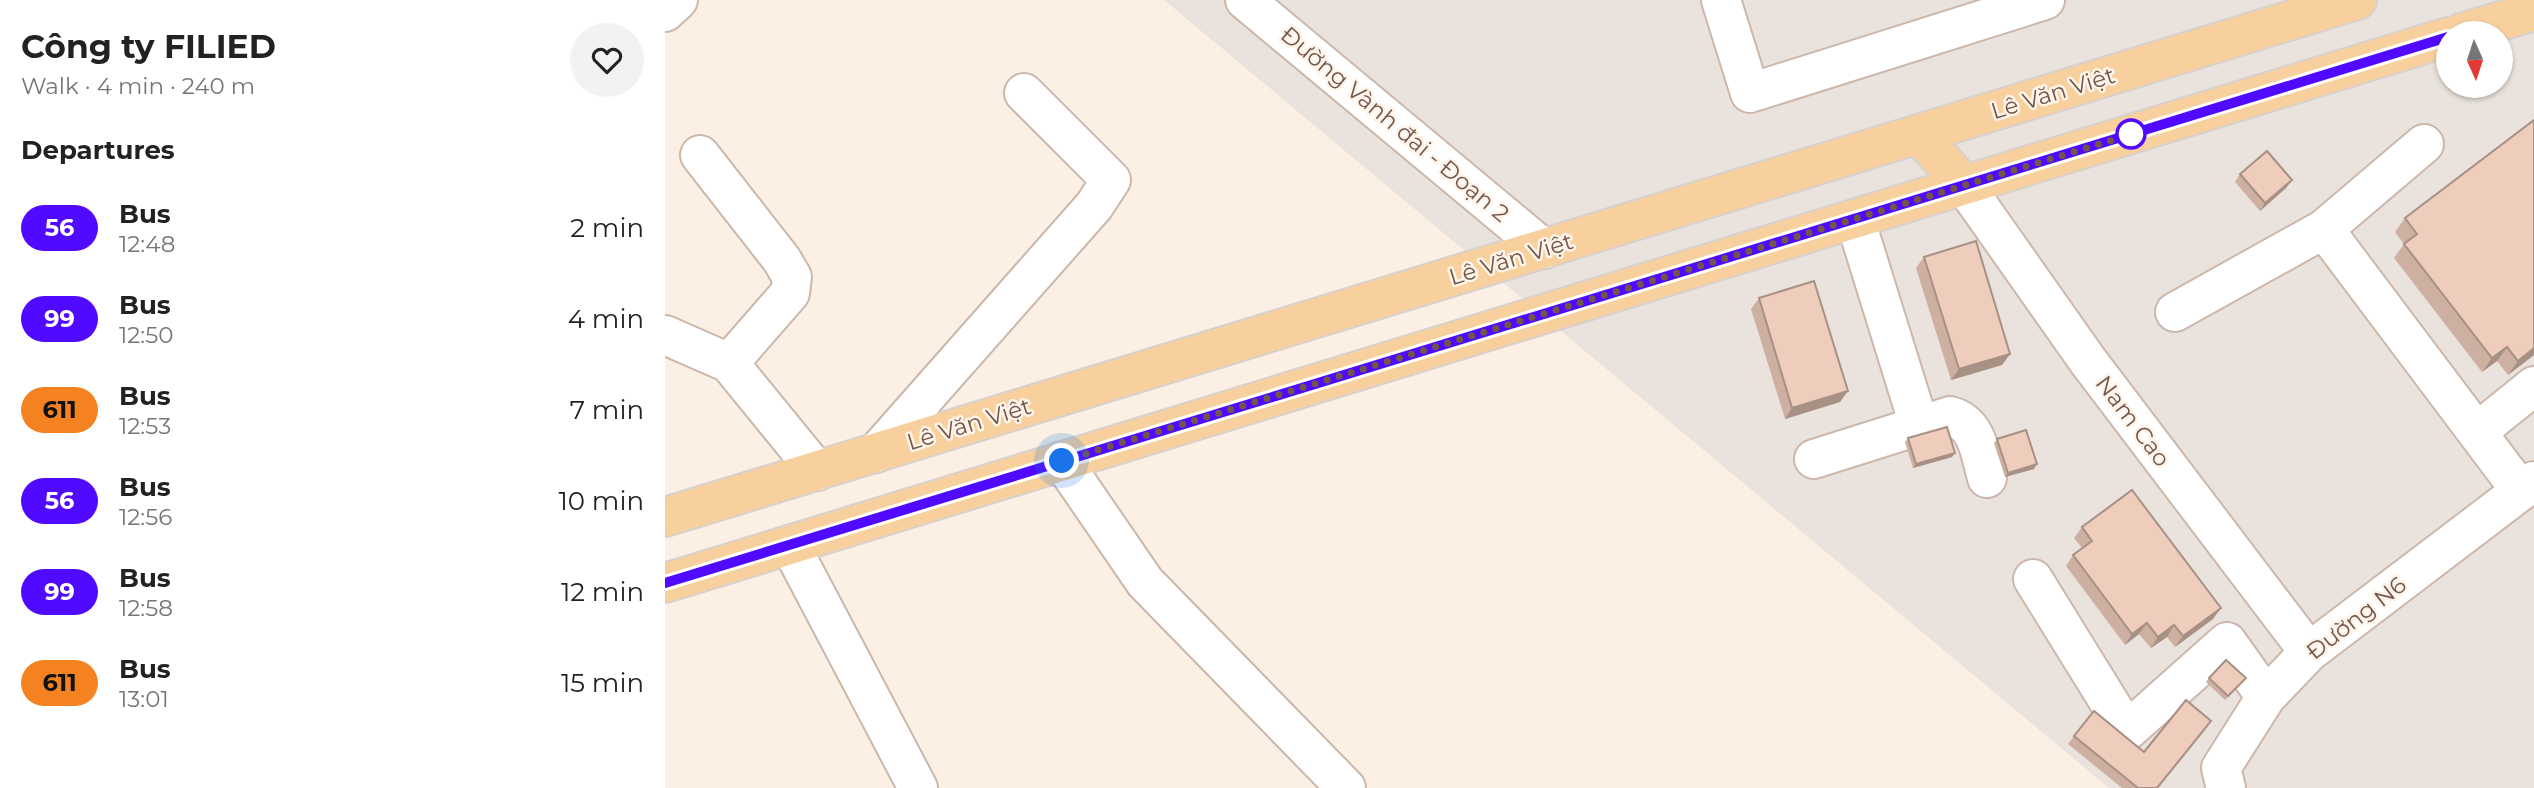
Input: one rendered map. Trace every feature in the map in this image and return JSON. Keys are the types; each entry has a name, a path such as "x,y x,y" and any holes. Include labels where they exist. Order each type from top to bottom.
{"main road":[{"name":"Lê Văn Việt","path":"665,517 2357,0"},
{"path":"2501,21 2534,11"},
{"path":"665,583 2436,41"},
{"path":"1919,134 1964,185"}],"street":[{"path":"665,12 678,0"},
{"name":"Đường Vành đai - Đoạn 2","path":"1245,0 1544,249"},
{"path":"1721,0 1750,93 2045,0"},
{"path":"876,453 1094,206 1111,180 1024,93"},
{"path":"2175,313 2324,229 2424,144"},
{"path":"700,155 782,260 792,277 790,293 729,363"},
{"name":"Nam Cao","path":"1964,185 2088,361 2309,652"},
{"path":"1855,219 1919,425"},
{"path":"2324,229 2477,432 2527,486"},
{"path":"665,335 729,363 817,471"},
{"path":"2477,432 2534,386"},
{"path":"1814,459 1950,416 1967,424 1973,431 1987,478"},
{"path":"1062,461 1146,582 1346,788"},
{"name":"Đường N6","path":"2226,788 2221,768 2266,697 2309,652 2527,486"},
{"path":"790,545 918,788"},
{"path":"2033,579 2127,731 2227,642 2266,697"}],"shaded area":[{"path":"1164,0 2534,0 2534,788 2109,788"}],"building":[{"path":"2534,120 2534,348 2518,361 2507,347 2492,358 2404,244 2417,234 2405,218"},
{"path":"2267,151 2292,180 2265,203 2240,174"},
{"path":"1976,241 2010,354 1959,369 1924,257"},
{"path":"1814,281 1848,391 1792,408 1759,298"},
{"path":"1947,427 1955,453 1916,464 1908,438"},
{"path":"2026,430 2037,464 2008,473 1997,439"},
{"path":"2132,490 2221,608 2183,636 2174,625 2158,637 2147,623 2132,634 2073,555 2092,541 2082,527"},
{"path":"2226,660 2246,678 2228,696 2209,678"},
{"path":"2186,700 2211,721 2157,788 2138,788 2074,736 2094,711 2144,752"}],"bus line":[{"name":"56","path":"665,583 2436,41"}],"route":[{"path":"1062,461 2142,131 2131,134"}]}
